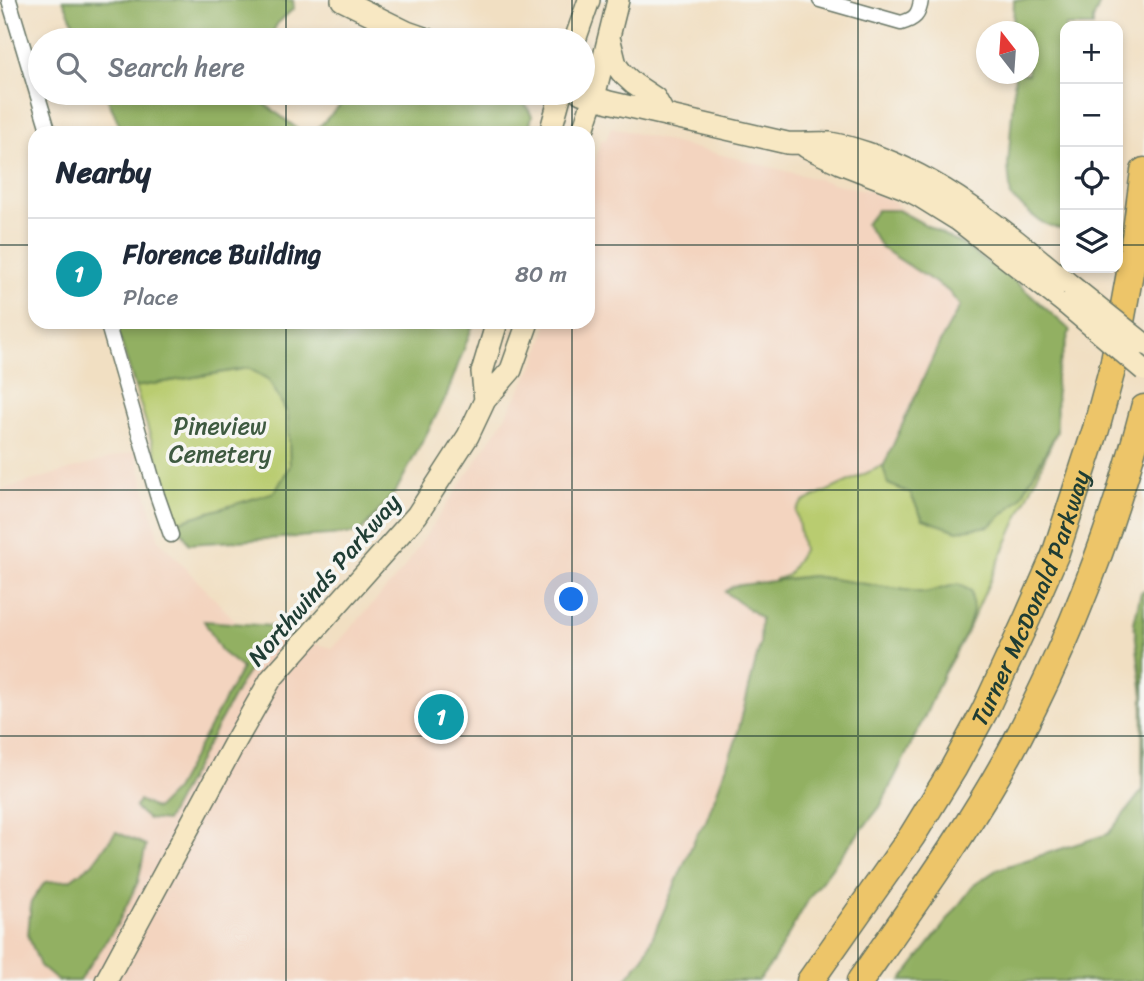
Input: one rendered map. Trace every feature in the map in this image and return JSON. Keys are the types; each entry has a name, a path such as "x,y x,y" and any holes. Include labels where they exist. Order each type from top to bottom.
{"highway":[{"name":"Turner McDonald Parkway","path":"810,981 912,836 953,769 984,712 1055,555 1096,429 1113,366 1131,267 1144,171"},
{"name":"Turner McDonald Parkway","path":"860,981 951,851 1019,737 1072,622 1095,563 1123,482 1144,408"}],"street":[{"path":"9,0 28,63"},
{"path":"342,0 399,28"},
{"path":"579,28 589,0"},
{"path":"595,74 609,38 618,0"},
{"path":"820,0 901,23 911,20 920,10 921,0"},
{"path":"609,38 616,65 634,84 656,98 664,114"},
{"path":"595,98 801,144 902,187 958,220 1144,344"},
{"path":"41,105 47,126"},
{"path":"553,126 558,105"},
{"path":"583,126 586,105"},
{"path":"1068,294 1144,370"},
{"path":"109,329 171,535"},
{"name":"Northwinds Parkway","path":"485,400 482,372 495,329"},
{"name":"Northwinds Parkway","path":"106,981 271,679 417,515 468,436 485,400 511,370 525,329"}],"shaded area":[{"path":"611,127 874,192 887,197 984,276 643,981 0,981 0,490 135,451 159,540 241,627 333,648 402,571 501,424 536,361 546,329 595,329 595,162 601,140 606,140"}],"green space":[{"path":"63,0 293,0 294,8 275,28 76,28"},
{"path":"1014,0 1101,0 1093,21 1060,21 1060,228 1042,222 1011,197 1008,166 1014,84 1039,84 1039,21 1013,21"},
{"path":"110,105 266,105 294,126 120,126"},
{"path":"340,105 526,105 532,116 530,126 320,126"},
{"path":"877,210 898,210 958,242 1016,282 1070,330 1056,376 1057,431 1020,499 990,526 957,531 923,519 910,493 888,484 883,467 939,344 960,306 948,291 882,248 866,224"},
{"path":"117,329 471,329 446,397 396,491 360,533 189,544 177,522 275,492 290,466 288,414 269,380 248,368 135,387"},
{"name":"Pineview Cemetery","path":"249,368 269,380 288,414 290,466 275,492 177,522 135,387"},
{"path":"1057,431 967,632 973,611 958,585 925,593 812,576 774,580 788,575 803,550 796,511 803,502 884,465 888,484 910,492 923,519 1020,499"},
{"path":"812,576 925,593 958,584 971,591 973,611 967,632 943,675 880,807 810,897 772,963 758,981 624,981 644,957 696,836 706,821 736,740 760,644 761,618 725,592 733,586"},
{"path":"1144,591 1144,981 901,981 974,885 998,869 1108,834 1142,791 1143,695 1134,623 1141,592"},
{"path":"204,621 284,627 268,643 240,684 166,821 148,819 135,808 139,800 156,809 175,790 242,668 222,652"},
{"path":"116,832 146,845 138,882 117,925 79,981 58,981 40,966 28,935 31,902 45,882 70,880 92,864"}],"place":[{"name":"Florence Building","path":"441,717"}]}
